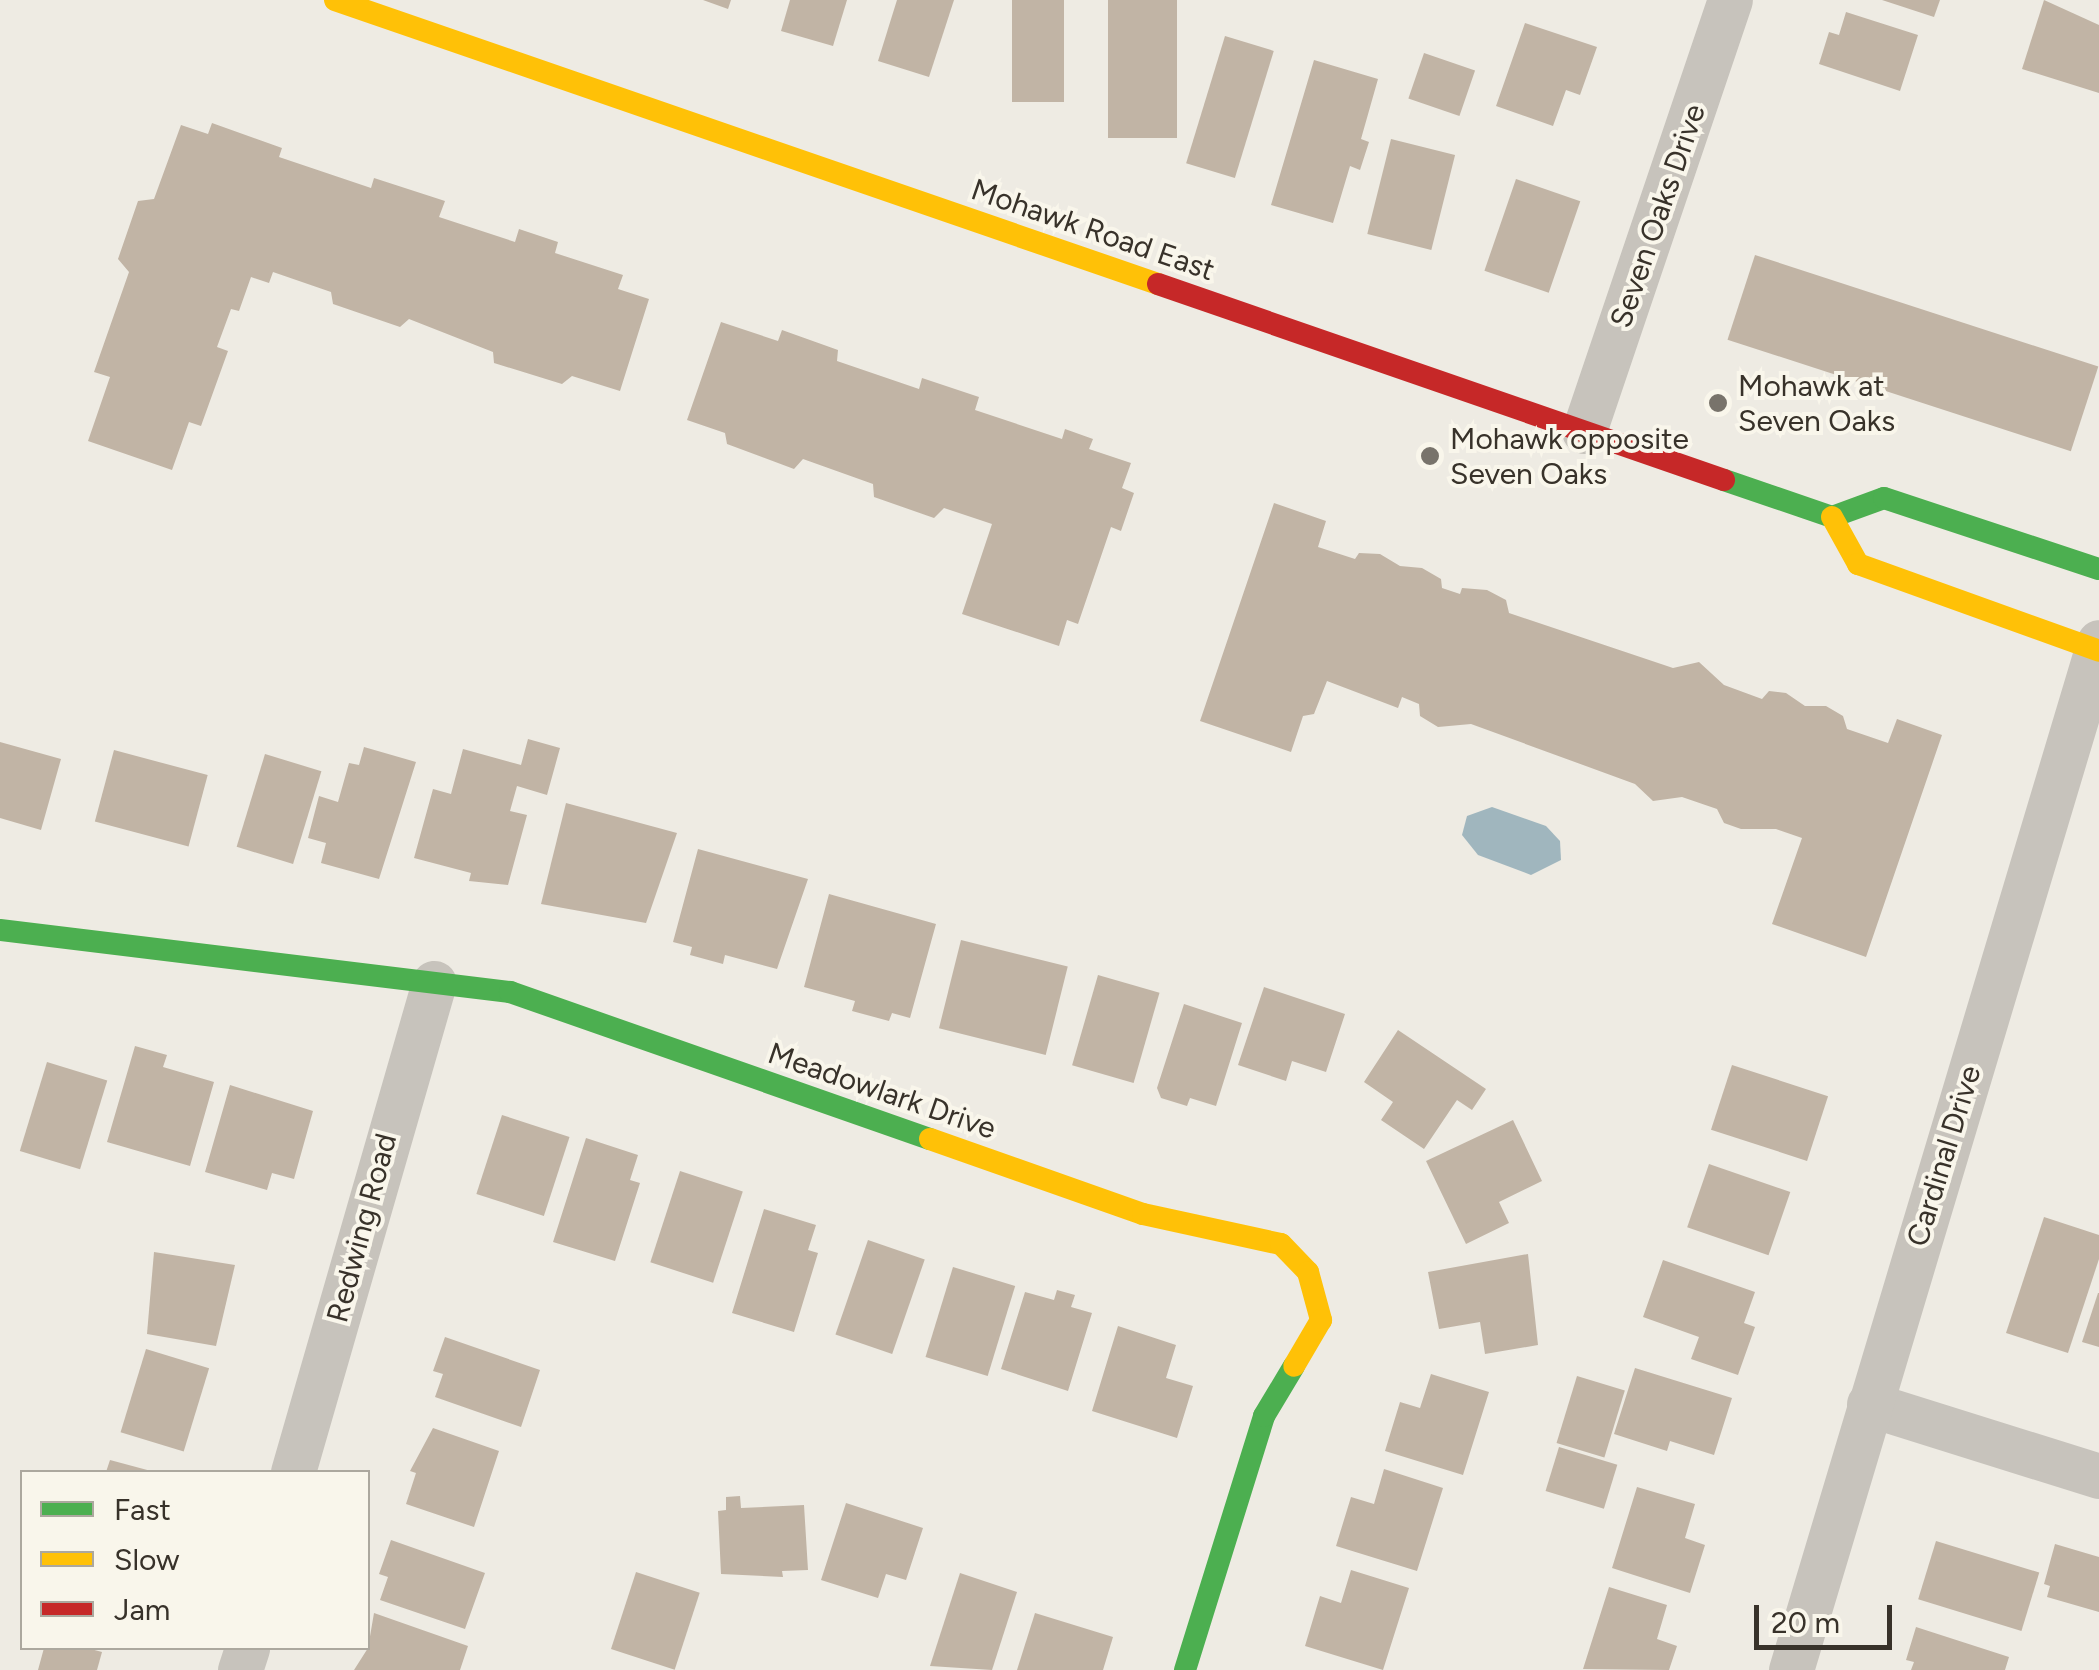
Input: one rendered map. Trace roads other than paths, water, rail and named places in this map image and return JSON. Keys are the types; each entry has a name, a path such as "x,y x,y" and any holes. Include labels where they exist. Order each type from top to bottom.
{"main road":[{"name":"Mohawk Road East","path":"335,0 1832,517"},
{"path":"2098,647 1858,564 1832,517 1884,498 2099,569"},
{"name":"Meadowlark Drive","path":"0,930 510,992 1143,1214 1280,1244 1308,1272 1321,1320 1264,1416 1185,1670"}],"street":[{"name":"Seven Oaks Drive","path":"1584,431 1730,0"},
{"name":"Cardinal Drive","path":"1791,1670 2098,647"},
{"name":"Redwing Road","path":"294,1470 434,984"},
{"path":"1869,1404 2099,1476"}],"water":[{"path":"1492,807 1546,826 1560,841 1561,860 1531,875 1478,855 1462,835 1467,816"}],"place":[{"name":"Mohawk at Seven Oaks","path":"1718,403"},
{"name":"Mohawk opposite Seven Oaks","path":"1430,456"}]}
